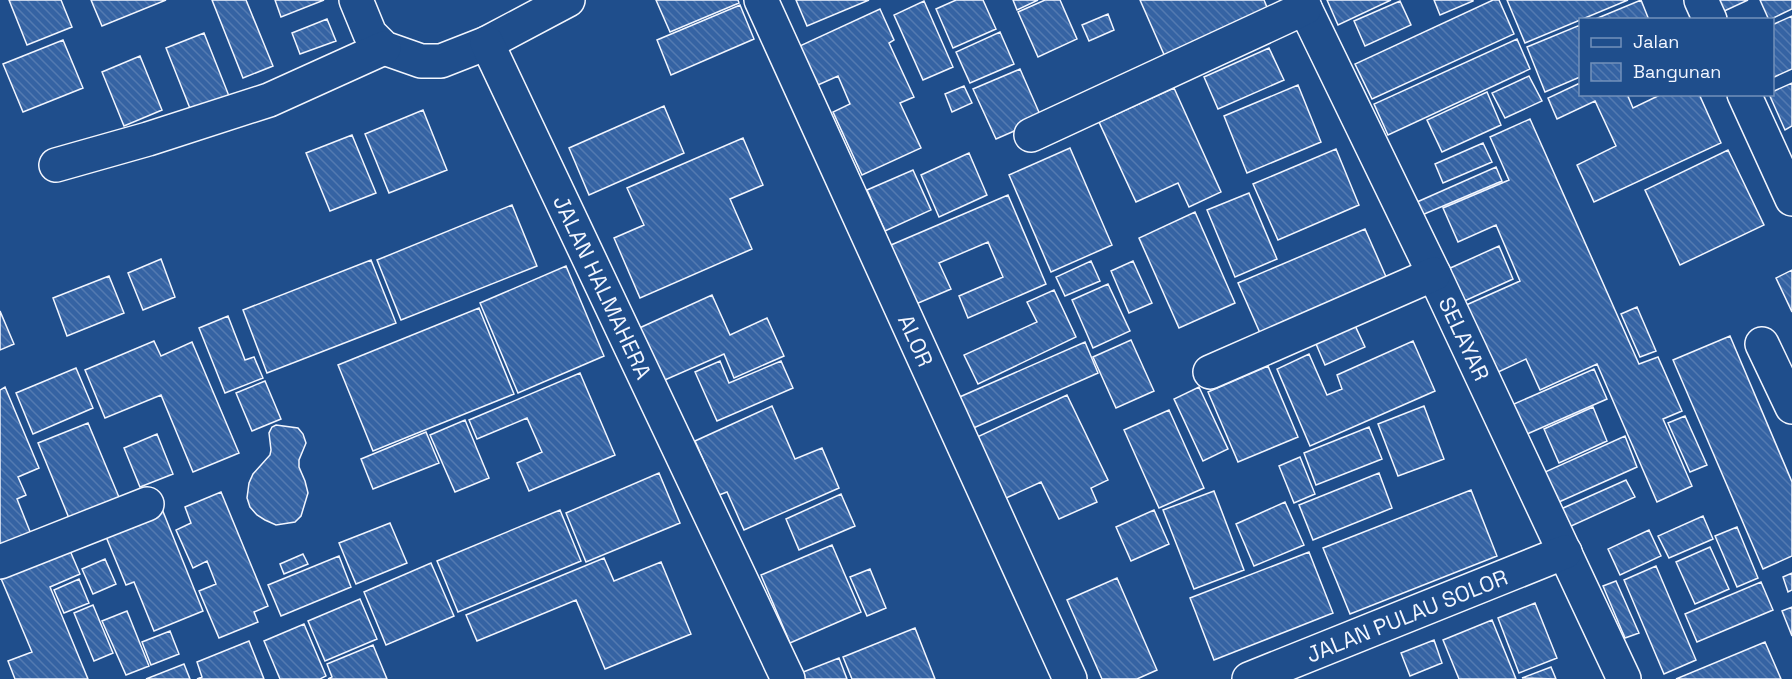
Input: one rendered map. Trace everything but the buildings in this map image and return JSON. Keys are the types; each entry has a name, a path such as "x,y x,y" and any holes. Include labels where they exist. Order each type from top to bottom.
{"street":[{"path":"356,0 370,34 384,48 421,61 441,61 487,43 568,0"},
{"name":"ALOR","path":"761,0 1070,679"},
{"path":"1701,0 1709,18"},
{"path":"1031,135 1303,4"},
{"name":"SELAYAR","path":"1303,4 1434,274 1624,679"},
{"name":"JALAN HALMAHERA","path":"487,43 788,679"},
{"path":"56,165 148,140 269,100 384,48"},
{"path":"1745,96 1792,199"},
{"path":"1210,372 1434,274"},
{"path":"1762,344 1792,407"},
{"path":"0,562 147,504"},
{"name":"JALAN PULAU SOLOR","path":"1248,679 1565,552"}]}
